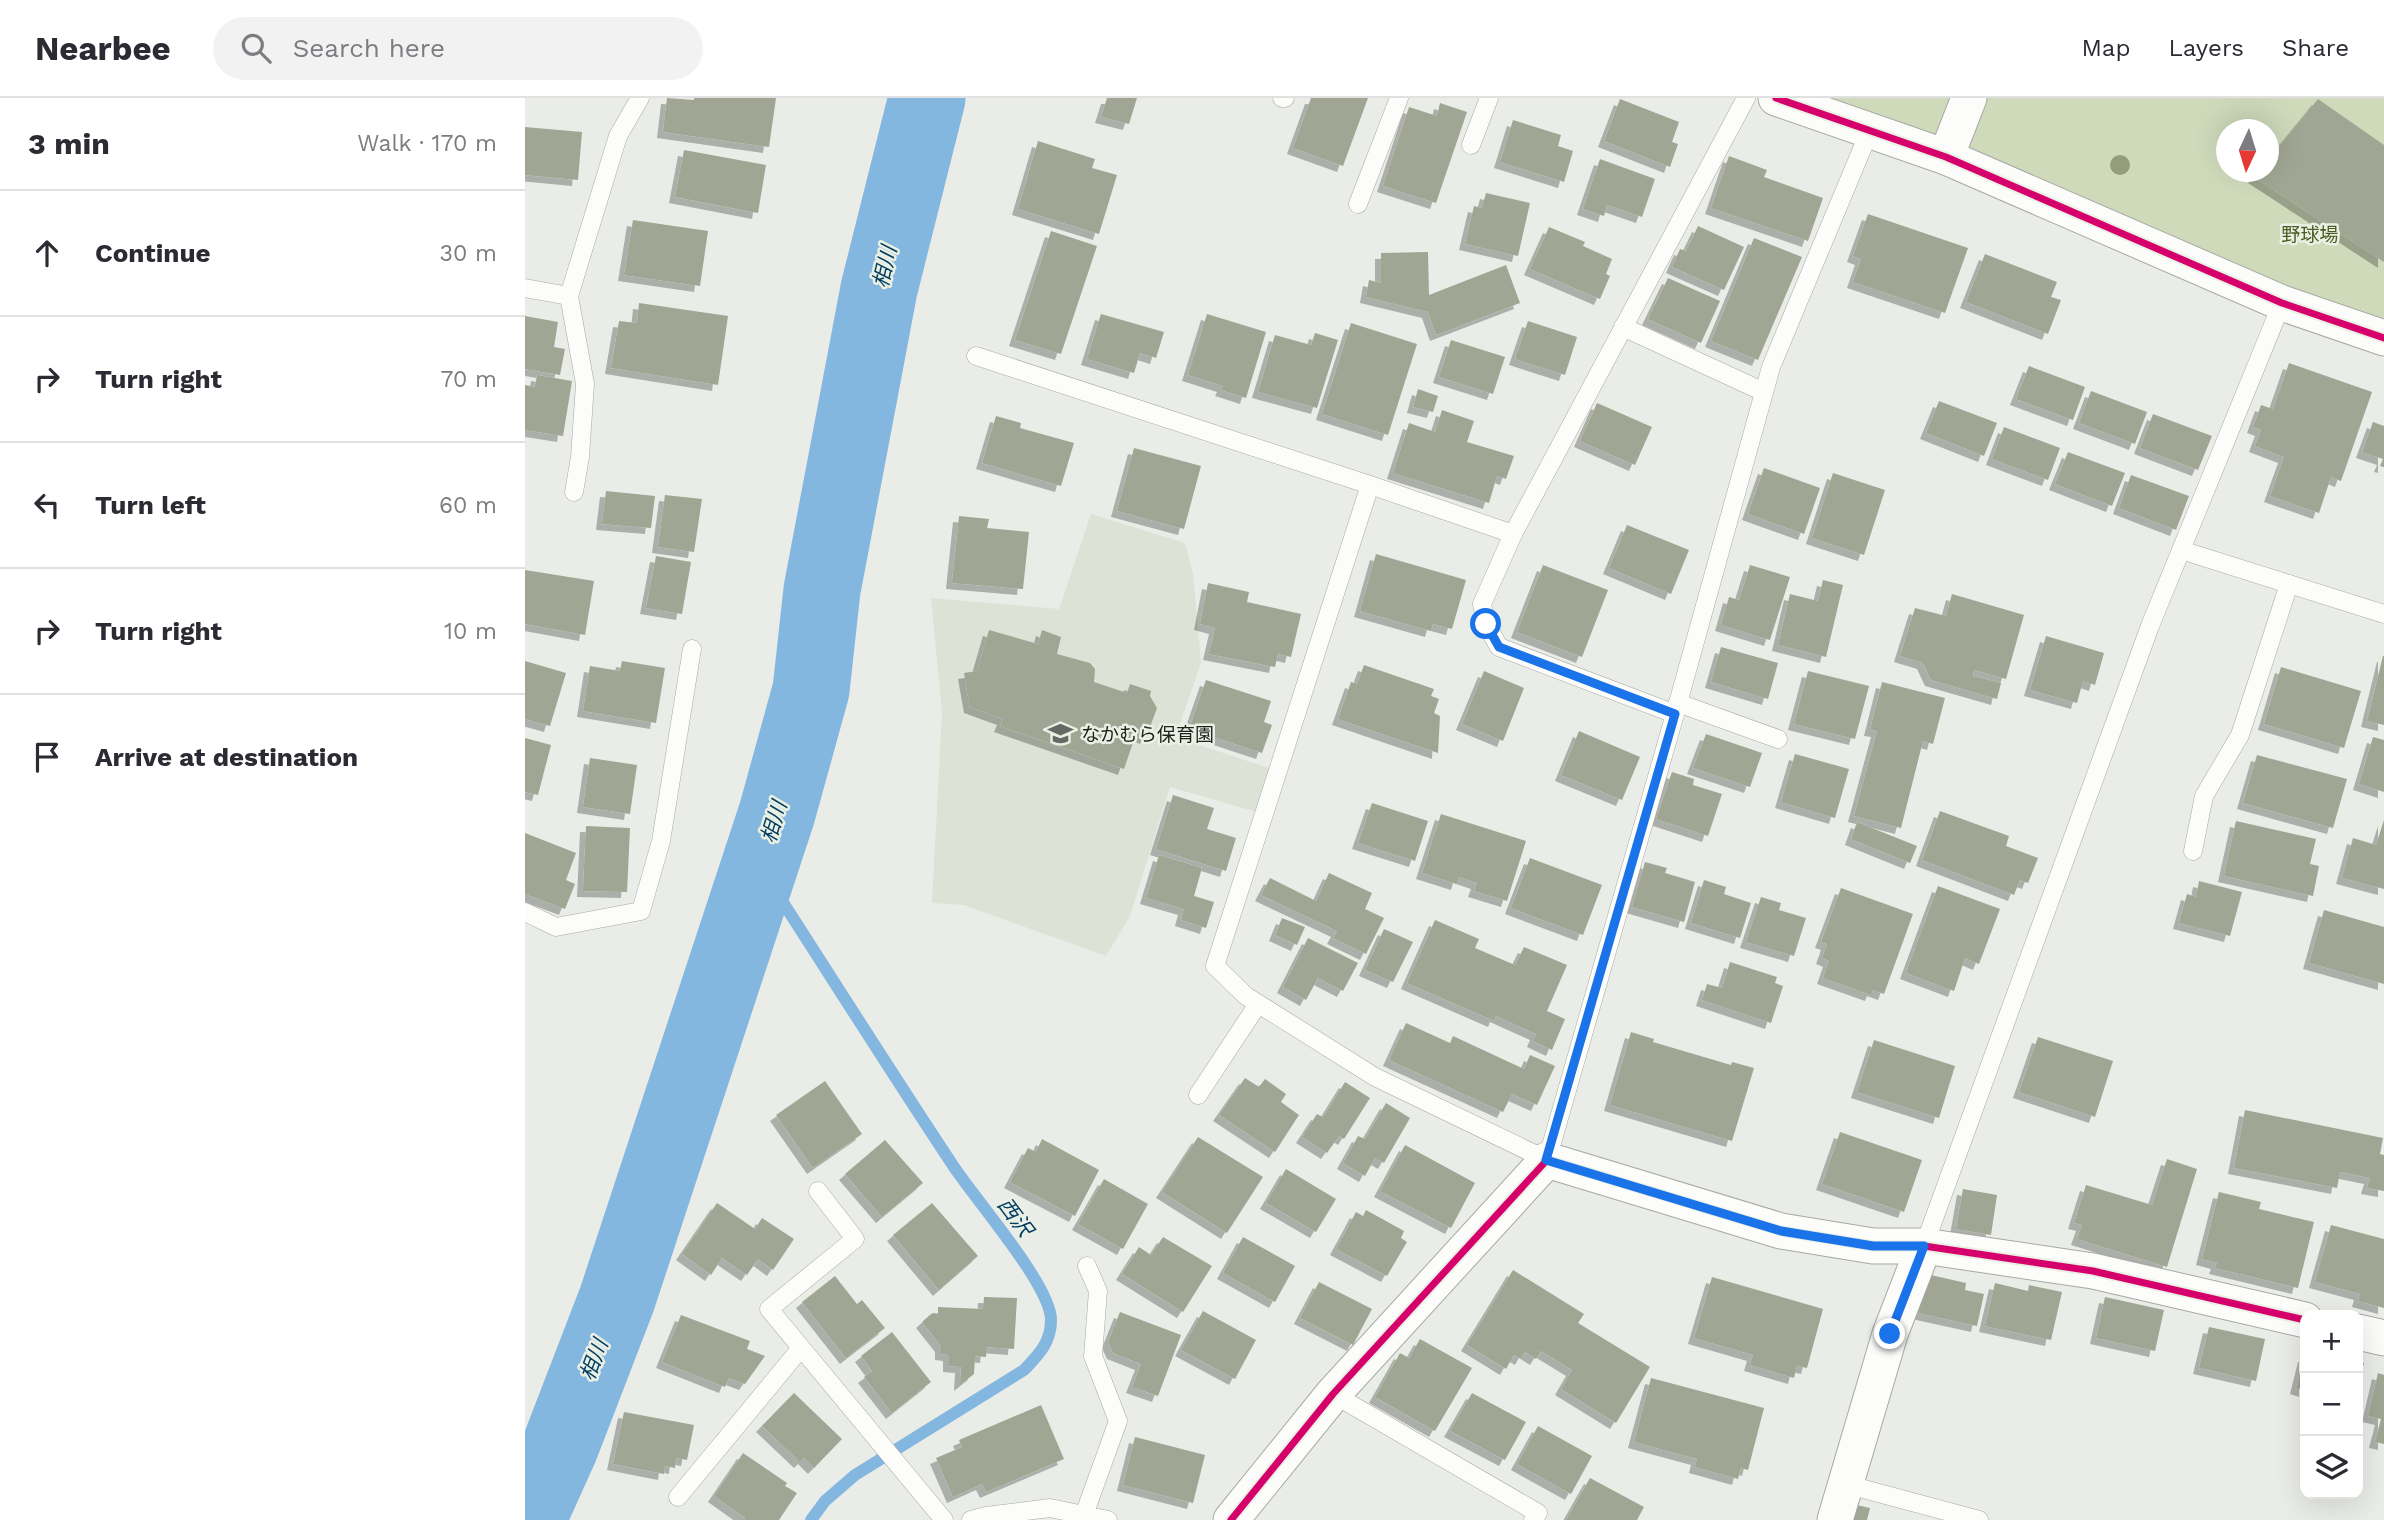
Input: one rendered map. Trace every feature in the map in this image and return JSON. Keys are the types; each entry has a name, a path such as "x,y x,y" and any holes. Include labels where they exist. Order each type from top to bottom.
{"street":[{"path":"1776,98 1946,157 2282,303 2384,338"},
{"path":"1946,157 1969,98"},
{"path":"1231,1520 1333,1394 1546,1160 1781,1231 1873,1246 1924,1246 2093,1271 2300,1319"},
{"path":"1835,1520 1890,1334 1924,1246"},
{"path":"2363,1333 2384,1338"}],"lane":[{"path":"574,492 580,457 585,384 569,296 618,136 640,98"},
{"path":"1359,204 1399,98"},
{"path":"1471,145 1489,98"},
{"path":"1746,98 1513,534 1482,604 1486,624 1499,647 1676,708 1778,739"},
{"path":"1370,485 1215,965 1246,996 1375,1077 1546,1160 1771,367 1870,130"},
{"path":"525,288 569,296"},
{"path":"1924,1246 2150,626 2282,303"},
{"path":"1623,327 1764,392"},
{"path":"976,356 1513,534"},
{"path":"2181,550 2384,614"},
{"path":"2193,851 2204,796 2240,735 2289,584"},
{"path":"525,912 556,927 642,911 661,841 692,649"},
{"path":"1198,1095 1258,1004"},
{"path":"817,1191 855,1239 769,1309 944,1520"},
{"path":"1084,1515 1118,1421 1093,1356 1098,1291 1087,1266"},
{"path":"678,1497 801,1348"},
{"path":"1333,1394 1538,1513 1533,1520"},
{"path":"1845,1484 1932,1514 1979,1520"},
{"path":"971,1520 1050,1508 1108,1520"}],"shaded area":[{"name":"なかむら保育園","path":"1091,514 1185,543 1193,573 1201,663 1178,729 1184,740 1278,771 1264,814 1170,787 1130,916 1106,956 964,905 932,903 942,712 931,598 1059,609"}],"green space":[{"name":"野球場","path":"1776,98 2384,98 2384,338"}],"building":[{"path":"667,98 776,98 769,147 663,132"},
{"path":"1107,98 1137,98 1129,124 1101,117"},
{"path":"1311,98 1368,98 1343,166 1293,148"},
{"path":"1620,99 1679,122 1672,142 1678,144 1670,167 1604,141"},
{"path":"2318,99 2384,145 2384,262 2262,182 2279,182 2279,147"},
{"path":"1440,103 1467,112 1436,203 1383,186 1409,107 1437,116"},
{"path":"1513,120 1561,135 1558,146 1573,151 1564,182 1500,162"},
{"path":"525,127 582,132 578,180 525,175"},
{"path":"1038,141 1095,159 1092,168 1117,175 1099,234 1018,209"},
{"path":"684,150 766,165 758,213 675,197"},
{"path":"1729,156 1767,170 1764,177 1823,198 1808,241 1711,208"},
{"path":"1600,159 1655,179 1642,217 1607,205 1604,216 1583,209"},
{"path":"1486,193 1530,203 1518,256 1465,244 1474,206 1482,208"},
{"path":"1868,214 1968,248 1945,313 1853,282 1861,259 1853,256"},
{"path":"633,220 708,231 700,286 624,275"},
{"path":"1698,226 1744,247 1724,290 1672,267 1680,249 1686,251"},
{"path":"1549,227 1585,242 1583,246 1612,259 1606,274 1610,276 1600,299 1530,269"},
{"path":"1051,231 1097,246 1061,354 1015,340"},
{"path":"1754,238 1802,257 1758,360 1711,341"},
{"path":"1428,252 1429,295 1506,265 1520,303 1436,335 1428,312 1366,297 1369,280 1381,283 1381,253"},
{"path":"1985,254 2057,282 2051,297 2061,300 2048,334 1966,302"},
{"path":"1668,278 1720,301 1701,343 1648,319"},
{"path":"639,303 728,316 718,385 611,368 619,321 637,323"},
{"path":"1101,314 1164,332 1156,358 1140,353 1134,373 1087,359"},
{"path":"1207,314 1266,332 1246,398 1221,390 1223,386 1188,375"},
{"path":"525,316 558,322 554,347 565,349 560,375 525,369"},
{"path":"1528,321 1577,337 1565,375 1515,359"},
{"path":"1351,323 1417,344 1388,435 1322,414"},
{"path":"1315,333 1338,340 1317,408 1258,392 1275,335 1311,345"},
{"path":"1451,340 1505,357 1493,394 1439,377"},
{"path":"2289,363 2372,392 2341,481 2331,477 2319,513 2270,496 2284,457 2255,446 2261,430 2253,427 2261,405 2273,409"},
{"path":"2029,366 2085,387 2073,420 2016,399"},
{"path":"537,375 572,381 563,436 525,430 525,385 535,387"},
{"path":"1418,389 1438,396 1433,412 1413,407"},
{"path":"2091,391 2147,412 2135,444 2079,423"},
{"path":"1939,401 1997,423 1984,456 1926,433"},
{"path":"1597,403 1652,427 1635,465 1580,441"},
{"path":"1442,410 1474,421 1467,442 1514,456 1506,479 1497,476 1489,503 1393,473 1409,423 1435,432"},
{"path":"2153,414 2212,436 2198,470 2140,448"},
{"path":"996,416 1021,423 1020,428 1074,443 1061,486 982,463"},
{"path":"2373,422 2384,426 2384,467 2380,466 2383,459 2362,452"},
{"path":"2004,427 2060,448 2048,480 1992,459"},
{"path":"1134,448 1201,466 1184,529 1117,511"},
{"path":"2068,452 2125,473 2112,506 2055,484"},
{"path":"1764,468 1820,488 1804,534 1748,514"},
{"path":"1833,473 1885,490 1864,555 1812,538"},
{"path":"2131,475 2189,496 2176,530 2119,508"},
{"path":"606,491 655,496 651,528 602,524"},
{"path":"665,495 702,499 694,552 658,547"},
{"path":"959,516 989,519 987,528 1029,532 1023,589 952,583"},
{"path":"1627,525 1689,550 1671,594 1609,568"},
{"path":"1376,554 1466,580 1452,629 1433,624 1431,631 1360,611"},
{"path":"656,556 691,562 682,614 646,608"},
{"path":"1543,565 1608,590 1582,657 1517,632"},
{"path":"1750,565 1790,577 1770,640 1721,625 1729,597 1739,600"},
{"path":"525,570 594,581 585,635 525,624"},
{"path":"1823,580 1843,585 1826,657 1778,645 1790,594 1818,601"},
{"path":"1208,583 1249,592 1247,602 1301,614 1291,657 1278,654 1275,667 1209,654 1215,628 1200,624"},
{"path":"1952,594 2024,615 2006,679 1974,670 1973,676 2001,683 1997,699 1931,680 1923,663 1900,656 1915,608 1946,616"},
{"path":"989,630 1038,644 1042,630 1061,637 1057,654 1090,663 1095,669 1094,682 1127,693 1130,684 1151,691 1150,696 1157,708 1146,738 1136,734 1124,769 1000,726 1003,719 970,707 964,673 977,671"},
{"path":"2046,636 2104,653 2095,685 2083,681 2077,703 2030,690"},
{"path":"1721,647 1778,663 1768,699 1711,682"},
{"path":"2384,656 2384,725 2367,721"},
{"path":"525,661 566,673 550,726 525,719"},
{"path":"622,661 665,668 656,723 583,711 590,666 620,671"},
{"path":"1364,665 1434,689 1431,696 1439,699 1434,713 1440,716 1438,753 1338,719 1351,682 1357,684"},
{"path":"2281,667 2361,691 2344,748 2264,724"},
{"path":"1484,671 1524,688 1503,741 1462,724"},
{"path":"1808,671 1869,686 1855,739 1794,724"},
{"path":"1206,680 1271,701 1264,722 1272,725 1262,753 1189,729"},
{"path":"1882,682 1945,698 1933,744 1923,741 1901,828 1854,816 1877,731 1870,730"},
{"path":"1579,731 1640,757 1622,800 1561,775"},
{"path":"1706,734 1762,753 1750,787 1693,768"},
{"path":"2373,737 2384,740 2384,792 2359,784"},
{"path":"525,738 551,745 538,795 525,792"},
{"path":"1795,754 1849,769 1835,818 1781,802"},
{"path":"2257,755 2347,779 2333,828 2243,803"},
{"path":"590,758 637,765 630,814 583,807"},
{"path":"1672,772 1694,779 1693,785 1722,794 1708,836 1656,819"},
{"path":"1173,795 1214,808 1207,829 1236,838 1226,871 1156,849"},
{"path":"1372,803 1428,821 1415,861 1358,843"},
{"path":"1940,811 2009,836 2006,846 2038,858 2028,883 2020,880 2014,895 1922,860"},
{"path":"1441,814 1526,841 1507,901 1474,891 1477,883 1459,877 1457,884 1422,873"},
{"path":"2384,820 2384,889 2342,878 2353,838 2376,845"},
{"path":"2236,821 2316,839 2310,864 2319,866 2313,896 2224,876"},
{"path":"1857,822 1917,846 1910,863 1851,839"},
{"path":"586,826 630,828 627,892 583,891"},
{"path":"525,833 576,853 566,880 575,884 565,909 525,894"},
{"path":"1159,855 1202,868 1194,896 1214,902 1206,928 1181,920 1184,909 1146,898"},
{"path":"1530,858 1602,885 1583,935 1511,908"},
{"path":"1645,862 1667,868 1665,873 1695,882 1684,922 1632,907"},
{"path":"1329,873 1372,893 1365,909 1384,918 1366,954 1333,938 1337,931 1261,895 1270,878 1316,901"},
{"path":"1704,880 1726,887 1724,894 1751,903 1740,938 1691,923"},
{"path":"2199,881 2242,892 2230,936 2179,923 2187,894 2196,897"},
{"path":"1938,886 2000,909 1979,964 1965,958 1954,991 1906,973"},
{"path":"1841,888 1913,914 1884,994 1873,990 1871,995 1823,978 1829,961 1822,958 1827,944 1821,942"},
{"path":"1761,897 1781,903 1779,910 1806,918 1794,956 1746,942"},
{"path":"2324,910 2384,927 2384,984 2309,963"},
{"path":"1282,918 1305,927 1297,945 1275,935"},
{"path":"1435,920 1479,939 1475,948 1515,965 1524,947 1567,965 1547,1011 1565,1019 1552,1050 1533,1041 1536,1034 1496,1016 1494,1021 1407,983"},
{"path":"1384,929 1413,942 1393,982 1365,970"},
{"path":"1308,938 1358,963 1343,991 1318,978 1306,1000 1283,987"},
{"path":"1730,962 1777,977 1775,983 1783,986 1771,1023 1702,1000 1707,984 1722,988"},
{"path":"1406,1023 1450,1043 1453,1036 1524,1069 1530,1055 1555,1066 1537,1105 1512,1094 1503,1112 1389,1060"},
{"path":"1631,1032 1654,1039 1653,1042 1731,1065 1732,1062 1754,1068 1732,1141 1610,1105"},
{"path":"2038,1037 2113,1061 2095,1117 2019,1092"},
{"path":"1874,1040 1955,1066 1939,1118 1857,1092"},
{"path":"1245,1078 1259,1087 1265,1079 1286,1094 1281,1102 1299,1115 1275,1152 1219,1115"},
{"path":"825,1081 862,1134 813,1168 776,1115"},
{"path":"1345,1082 1370,1098 1344,1139 1339,1136 1327,1153 1302,1137 1317,1114 1323,1117"},
{"path":"1386,1103 1410,1118 1384,1163 1375,1158 1365,1176 1343,1163 1358,1136 1365,1139"},
{"path":"2245,1110 2383,1138 2380,1154 2384,1155 2384,1191 2367,1188 2370,1178 2340,1172 2337,1188 2234,1168"},
{"path":"1840,1132 1922,1160 1904,1212 1822,1184"},
{"path":"1198,1137 1263,1177 1227,1233 1162,1192"},
{"path":"1042,1139 1099,1170 1075,1216 1010,1182 1028,1148 1036,1152"},
{"path":"885,1140 923,1183 882,1217 845,1174"},
{"path":"1405,1145 1475,1183 1451,1228 1380,1191"},
{"path":"2167,1159 2197,1169 2167,1267 2077,1239 2082,1225 2074,1223 2086,1185 2152,1205"},
{"path":"1286,1169 1336,1199 1316,1232 1266,1203"},
{"path":"1104,1179 1148,1204 1123,1249 1078,1224"},
{"path":"1963,1189 1997,1195 1991,1235 1956,1229"},
{"path":"2219,1192 2261,1202 2259,1209 2314,1222 2298,1288 2215,1268 2217,1263 2202,1259"},
{"path":"717,1203 755,1229 762,1218 794,1239 773,1270 758,1259 747,1275 722,1258 711,1275 682,1254"},
{"path":"932,1203 978,1256 939,1290 893,1235"},
{"path":"1366,1210 1404,1231 1401,1238 1407,1242 1387,1276 1336,1249 1356,1212 1363,1216"},
{"path":"2331,1225 2384,1239 2384,1308 2358,1301 2360,1294 2315,1282"},
{"path":"1163,1237 1212,1266 1183,1312 1122,1274 1139,1247 1151,1255"},
{"path":"1243,1237 1295,1266 1275,1302 1223,1273"},
{"path":"1513,1270 1584,1314 1578,1323 1650,1367 1616,1423 1561,1389 1572,1370 1541,1351 1536,1359 1525,1352 1521,1359 1514,1355 1506,1369 1467,1345"},
{"path":"1922,1273 1966,1283 1965,1290 1984,1294 1977,1326 1913,1312"},
{"path":"835,1276 857,1304 862,1300 885,1328 846,1358 802,1302"},
{"path":"1712,1277 1823,1309 1807,1368 1797,1366 1794,1378 1750,1365 1753,1355 1694,1338"},
{"path":"1319,1282 1372,1309 1353,1345 1300,1318"},
{"path":"1995,1283 2028,1291 2029,1285 2062,1292 2051,1340 1985,1326"},
{"path":"984,1297 1017,1298 1014,1349 987,1347 986,1357 975,1356 974,1374 960,1385 961,1367 949,1366 949,1355 941,1354 941,1346 922,1322 931,1314 938,1314 938,1307 983,1309"},
{"path":"2105,1297 2164,1310 2155,1351 2096,1338"},
{"path":"1203,1311 1256,1340 1235,1379 1181,1350"},
{"path":"1120,1312 1181,1335 1158,1396 1132,1387 1141,1364 1113,1353 1108,1342"},
{"path":"681,1315 750,1341 747,1349 765,1356 745,1384 729,1378 725,1387 662,1362"},
{"path":"2209,1327 2265,1339 2256,1381 2199,1368"},
{"path":"892,1332 931,1382 892,1413 864,1377 872,1371 861,1356"},
{"path":"1420,1339 1472,1368 1435,1431 1375,1397 1400,1353 1409,1358"},
{"path":"2300,1372 2300,1389 2296,1388"},
{"path":"2378,1373 2384,1375 2384,1444 2375,1442 2381,1419 2368,1416"},
{"path":"1651,1378 1764,1408 1748,1470 1741,1468 1738,1479 1695,1467 1697,1459 1634,1442"},
{"path":"794,1393 842,1439 814,1468 804,1458 800,1462 762,1426"},
{"path":"1472,1393 1526,1422 1505,1460 1450,1431"},
{"path":"1041,1405 1064,1459 986,1492 982,1484 953,1497 936,1458 962,1447 959,1440"},
{"path":"624,1412 694,1425 687,1460 676,1458 675,1468 665,1466 664,1474 613,1464"},
{"path":"1538,1426 1592,1456 1571,1494 1517,1464"},
{"path":"1135,1437 1205,1455 1193,1503 1123,1485"},
{"path":"743,1453 797,1493 779,1520 744,1520 745,1518 714,1496"},
{"path":"1590,1478 1644,1507 1637,1520 1566,1520"},
{"path":"1852,1504 1870,1508 1867,1520 1848,1520"}],"waterway":[{"name":"相川","path":"527,1520 560,1447 617,1299 777,813 811,690 822,590 879,289 927,98"},
{"name":"西沢","path":"755,881 784,904 962,1179 1025,1264 1048,1305 1051,1320 1046,1342 1024,1370 855,1475 825,1501 811,1520"}],"cycle path":[{"path":"1776,98 1946,157 2282,303 2384,338"},
{"path":"1231,1520 1333,1394 1547,1160 1781,1231 1873,1246 1924,1246 2093,1271 2300,1319"}],"place":[{"name":"なかむら保育園","path":"1061,734"}],"route":[{"path":"1486,624 1499,647 1675,714 1546,1160 1781,1231 1873,1246 1924,1246 1890,1334"}]}
